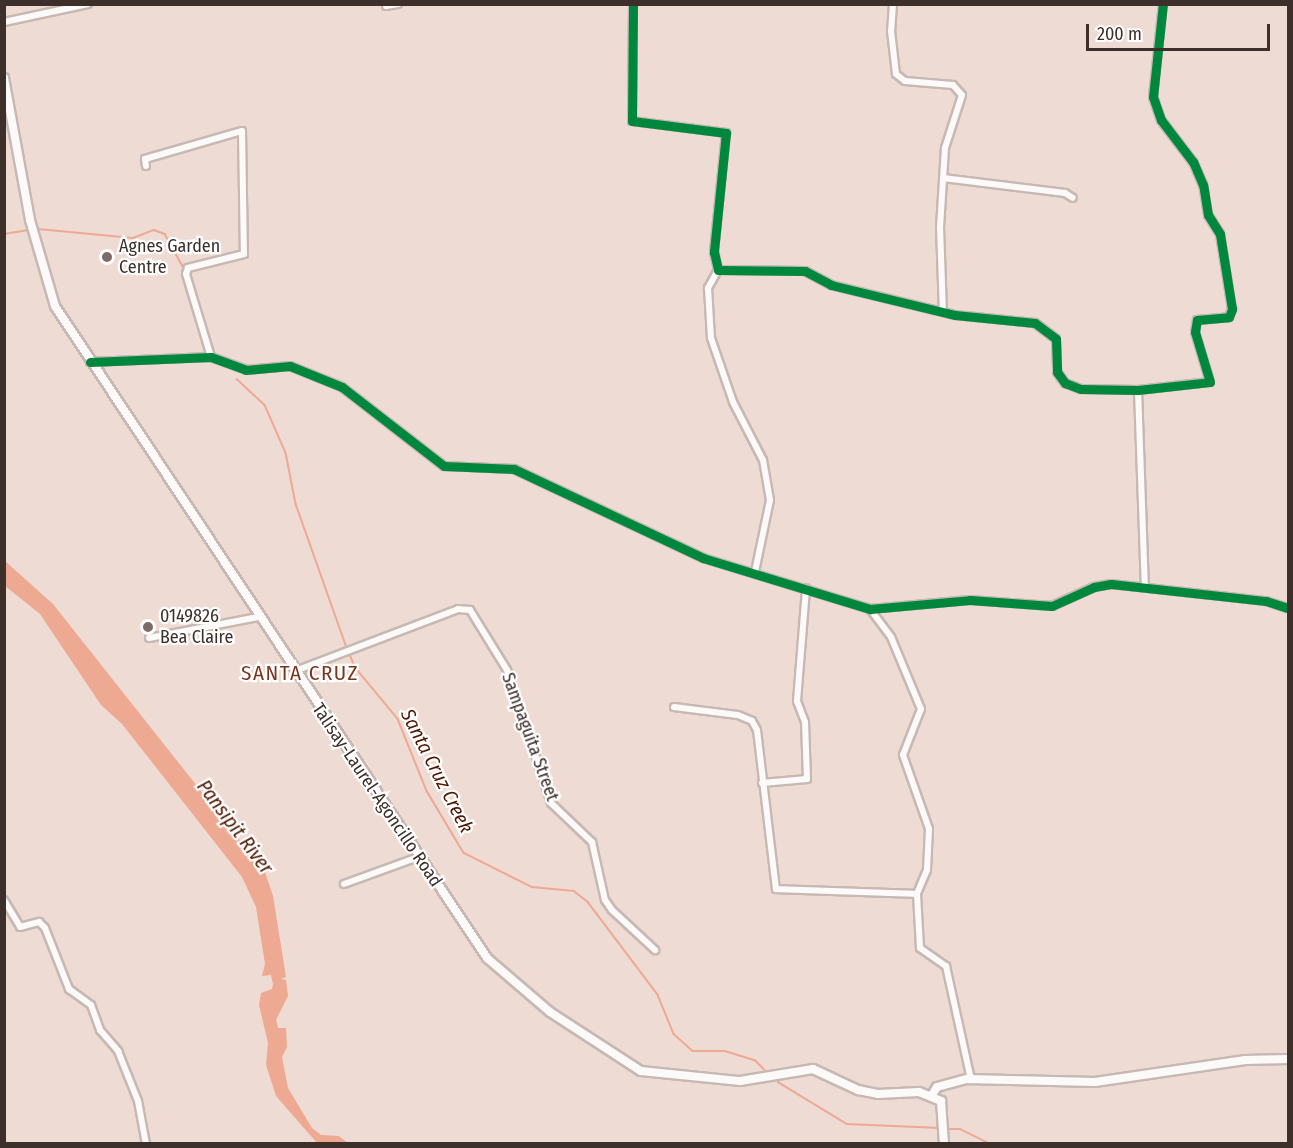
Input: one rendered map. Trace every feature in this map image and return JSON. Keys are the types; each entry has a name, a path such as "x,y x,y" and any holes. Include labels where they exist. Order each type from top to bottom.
{"main road":[{"name":"Talisay-Laurel-Agoncillo Road","path":"4,78 30,220 55,306 258,617 487,958 550,1012 641,1071 740,1081 813,1069 858,1090 932,1095"},
{"path":"944,1141 944,1117 940,1101 932,1095 937,1087 948,1082 971,1080 1095,1082 1245,1060 1288,1059"}],"street":[{"path":"4,22 88,4"},
{"path":"386,6 398,4"},
{"path":"633,4 632,121 726,133 714,252 718,270 708,288 711,338 733,402 763,460 770,500 755,572"},
{"path":"894,4 891,31 896,74 905,81 953,85 962,95 945,148 940,227 943,312"},
{"path":"718,270 805,271 831,285 943,312 1035,323 1056,339 1058,372 1065,383 1081,390 1138,390 1210,382 1196,332 1197,320 1229,317 1232,309 1220,234 1208,215 1203,185 1193,162 1161,120 1153,97 1163,4"},
{"path":"146,166 145,159 242,131 244,254 188,268 186,274 211,357"},
{"path":"943,178 1065,193 1073,198"},
{"path":"90,362 211,357 246,370 290,366 342,387 444,466 514,469 703,558 870,609 970,600 1052,606 1068,602 1094,587 1145,587 1288,608"},
{"path":"1138,390 1145,587"},
{"path":"762,783 807,779 805,722 797,701 806,588"},
{"name":"Sampaguita Street","path":"294,671 345,654 458,609 470,610 507,670 551,803 592,842 605,900 612,910 655,950"},
{"path":"870,609 891,637 921,710 903,755 929,829 927,870 917,894 920,948 946,966 971,1080"},
{"path":"149,638 258,617"},
{"path":"674,707 738,715 752,721 757,730 776,889 917,894"},
{"path":"344,884 418,856"},
{"path":"4,900 20,927 39,922 45,928 69,989 90,1005 100,1030 118,1051 138,1101 146,1143"}],"shaded area":[{"path":"5,561 53,604 265,872 273,896 286,977 281,979 286,980 288,996 276,1020 278,1028 286,1028 287,1047 282,1057 288,1088 312,1128 321,1135 339,1136 348,1143 317,1143 276,1096 266,1065 268,1043 259,1005 261,993 272,989 273,984 271,975 262,976 265,964 256,907 242,877 122,724 101,705 40,614 5,586"}],"waterway":[{"name":"Santa Cruz Creek","path":"38,229 133,238 154,230 165,234 184,268"},
{"name":"Santa Cruz Creek","path":"4,234 30,230"},
{"name":"Santa Cruz Creek","path":"202,318 215,353"},
{"name":"Santa Cruz Creek","path":"237,379 265,405 286,453 296,504 347,648"},
{"name":"Santa Cruz Creek","path":"349,652 355,667 398,719 427,791 464,853 532,887 574,891 588,902 658,995 674,1034 693,1051 725,1051 755,1060 766,1071"},
{"name":"Santa Cruz Creek","path":"778,1082 847,1124 940,1128"},
{"name":"Santa Cruz Creek","path":"947,1129 960,1129 991,1144"}],"cycle path":[{"path":"633,4 632,121 726,133 714,252 718,270 805,271 831,285 955,315 1035,323 1056,339 1057,372 1065,383 1081,389 1138,390 1210,382 1195,332 1197,320 1229,317 1232,309 1220,234 1208,215 1203,185 1193,162 1161,120 1153,97 1163,4"},
{"path":"90,362 211,357 246,370 290,366 342,387 444,466 514,469 703,558 870,609 970,600 1052,606 1094,587 1111,584 1266,601 1288,608"}],"place":[{"name":"Agnes Garden Centre","path":"107,257"},
{"name":"0149826 Bea Claire","path":"148,627"}],"district":[{"name":"SANTA CRUZ","path":"300,673"}],"water label":[{"name":"Pansipit River","path":"235,827"}]}
